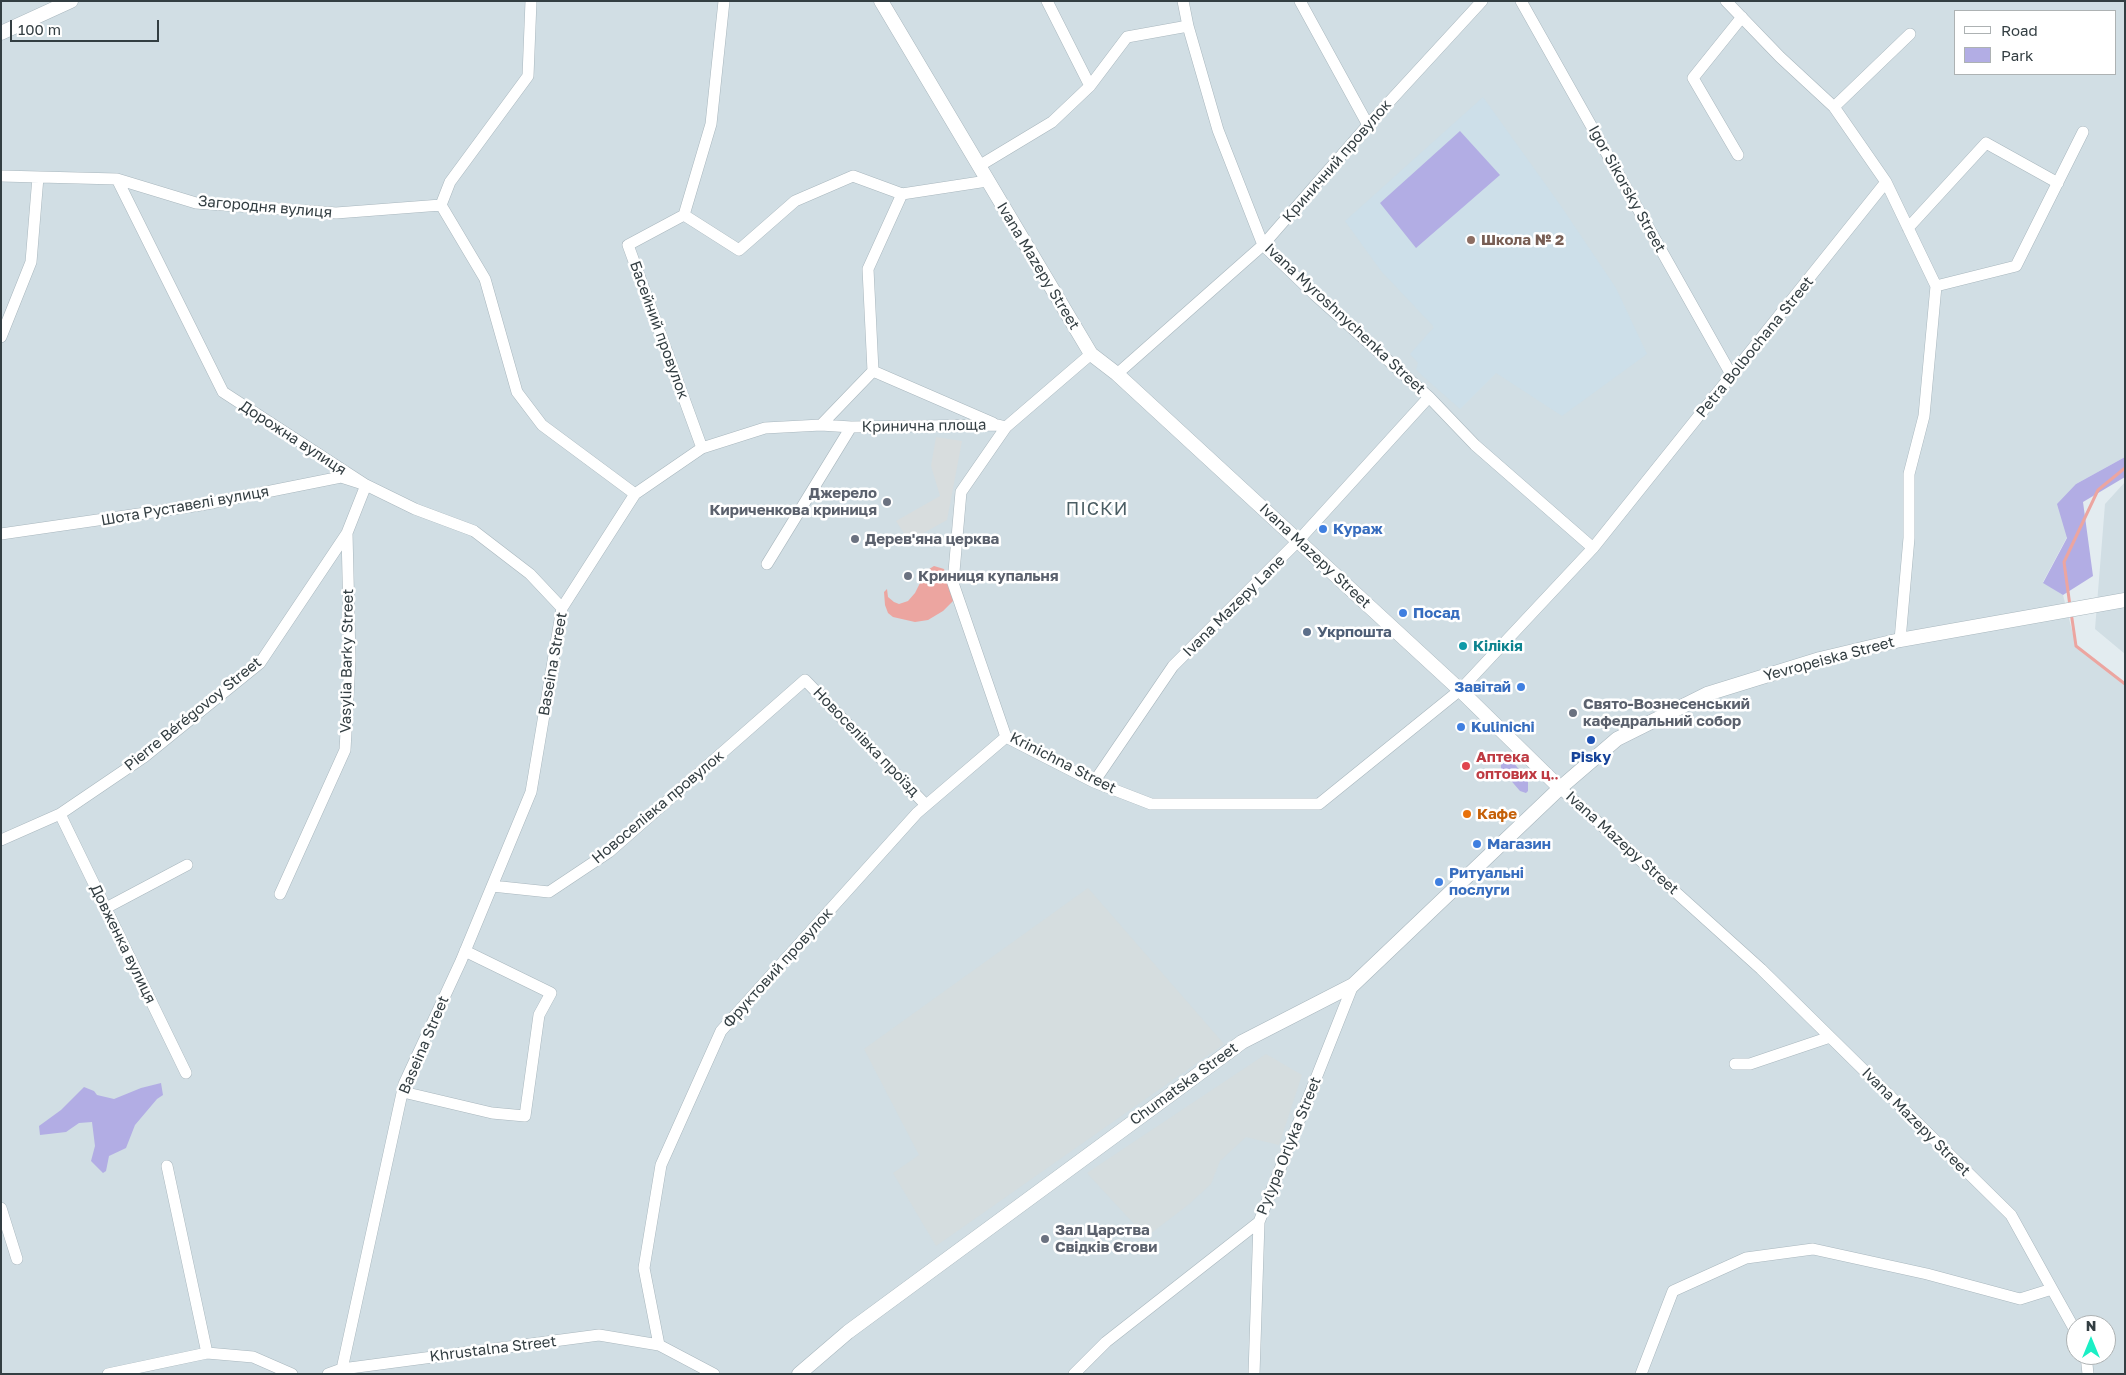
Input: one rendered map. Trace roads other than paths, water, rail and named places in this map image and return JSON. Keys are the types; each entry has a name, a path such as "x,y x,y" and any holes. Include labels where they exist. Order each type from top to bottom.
{"street":[{"path":"1,33 71,1"},
{"path":"531,1 528,76 450,182 441,205 485,279 517,392 542,424 635,494"},
{"path":"724,1 711,124 684,215 739,250 795,201 853,176 902,194 987,181"},
{"name":"Ivana Mazepy Street","path":"881,1 1091,354 1117,374 1460,690 1560,788 1762,969 2011,1215 2067,1315"},
{"path":"1047,1 1090,86"},
{"name":"Ivana Myroshnychenka Street","path":"1183,1 1188,26 1218,130 1263,245 1315,295 1429,397 1475,445 1593,548"},
{"path":"1300,1 1368,125"},
{"name":"Криничний провулок","path":"1117,374 1263,245 1368,125 1482,1"},
{"name":"Igor Sikorsky Street","path":"1521,1 1732,376"},
{"path":"1726,1 1780,57 1834,107 1886,182 1936,286 1924,416 1909,474 1909,538 1900,640"},
{"path":"1738,155 1692,78 1742,17"},
{"path":"979,166 1052,122 1090,86 1128,37 1188,26"},
{"path":"1834,107 1910,34"},
{"path":"1936,286 2016,266 2083,132"},
{"path":"1908,228 1986,143 2058,183"},
{"name":"Загородня вулиця","path":"1,176 117,179 196,203 336,213 441,205"},
{"path":"1,337 31,262 38,177"},
{"name":"Дорожна вулиця","path":"117,179 222,392 366,485 415,509 474,531 530,574 562,608"},
{"name":"Petra Bolbochana Street","path":"1460,690 1593,548 1886,182"},
{"path":"821,425 873,371 868,269 902,194"},
{"name":"Басейний провулок","path":"684,215 628,246 702,448"},
{"name":"Krinichna Street","path":"1091,354 1002,426 961,492 953,584 1006,737 1094,782 1151,804 1319,804 1460,690"},
{"name":"Кринична площа","path":"873,371 1002,426"},
{"name":"Ivana Mazepy Lane","path":"1094,782 1173,666 1298,541 1429,397"},
{"name":"Кринична площа","path":"821,425 851,427 1002,426"},
{"name":"Baseina Street","path":"342,1369 404,1084 466,951 531,792 562,608 635,494 702,448 765,428 821,425"},
{"name":"Кринична площа","path":"767,564 851,427"},
{"name":"Шота Руставелі вулиця","path":"1,534 201,505 341,477 366,485"},
{"name":"Pierre Bérégovoy Street","path":"1,840 60,814 144,756 260,663 347,533 366,485"},
{"name":"Vasylia Barky Street","path":"280,894 345,750 350,660 347,533"},
{"name":"Yevropeiska Street","path":"1560,788 1617,739 1707,694 1820,659 1900,640 2125,600"},
{"name":"Новоселівка провулок","path":"492,886 549,892 609,852 805,680"},
{"name":"Новоселівка проїзд","path":"805,680 926,805"},
{"name":"Фруктовий провулок","path":"659,1345 644,1268 661,1165 721,1031 916,813 1006,737"},
{"name":"Chumatska Street","path":"799,1374 848,1332 1242,1042 1353,986 1560,788"},
{"name":"Довженка вулиця","path":"60,814 186,1073"},
{"path":"106,908 187,865"},
{"path":"402,1092 492,1113 525,1116 539,1015 551,993 466,951"},
{"name":"Pylypa Orlyka Street","path":"1254,1374 1259,1222 1353,986"},
{"path":"1735,1064 1750,1064 1830,1037"},
{"path":"167,1166 207,1353"},
{"path":"1,1208 17,1259"},
{"path":"1074,1374 1106,1342 1259,1222"},
{"path":"1641,1374 1672,1291 1746,1258 1813,1249 1926,1274 2020,1299 2052,1289"},
{"name":"Khrustalna Street","path":"328,1374 342,1369 600,1335 659,1345 714,1374"},
{"path":"108,1374 207,1353 253,1358 292,1374"}],"waterway":[{"path":"2070,606 2064,562 2098,490 2125,468"},
{"path":"2071,612 2076,646 2125,684"}],"place":[{"name":"Школа № 2","path":"1471,240"},
{"name":"Джерело Кириченкова криниця","path":"887,502"},
{"name":"Кураж","path":"1323,529"},
{"name":"Дерев'яна церква","path":"855,539"},
{"name":"Криниця купальня","path":"908,576"},
{"name":"Посад","path":"1403,613"},
{"name":"Укрпошта","path":"1307,632"},
{"name":"Кілікія","path":"1463,646"},
{"name":"Завітай","path":"1521,687"},
{"name":"Свято-Вознесенський кафедральний собор","path":"1573,713"},
{"name":"Kulinichi","path":"1461,727"},
{"name":"Pisky","path":"1591,740"},
{"name":"Аптека оптових ц‥","path":"1466,766"},
{"name":"Кафе","path":"1467,814"},
{"name":"Магазин","path":"1477,844"},
{"name":"Ритуальні послуги","path":"1439,882"},
{"name":"Зал Царства Свідків Єгови","path":"1045,1239"}],"district":[{"name":"ПІСКИ","path":"1097,509"}]}
